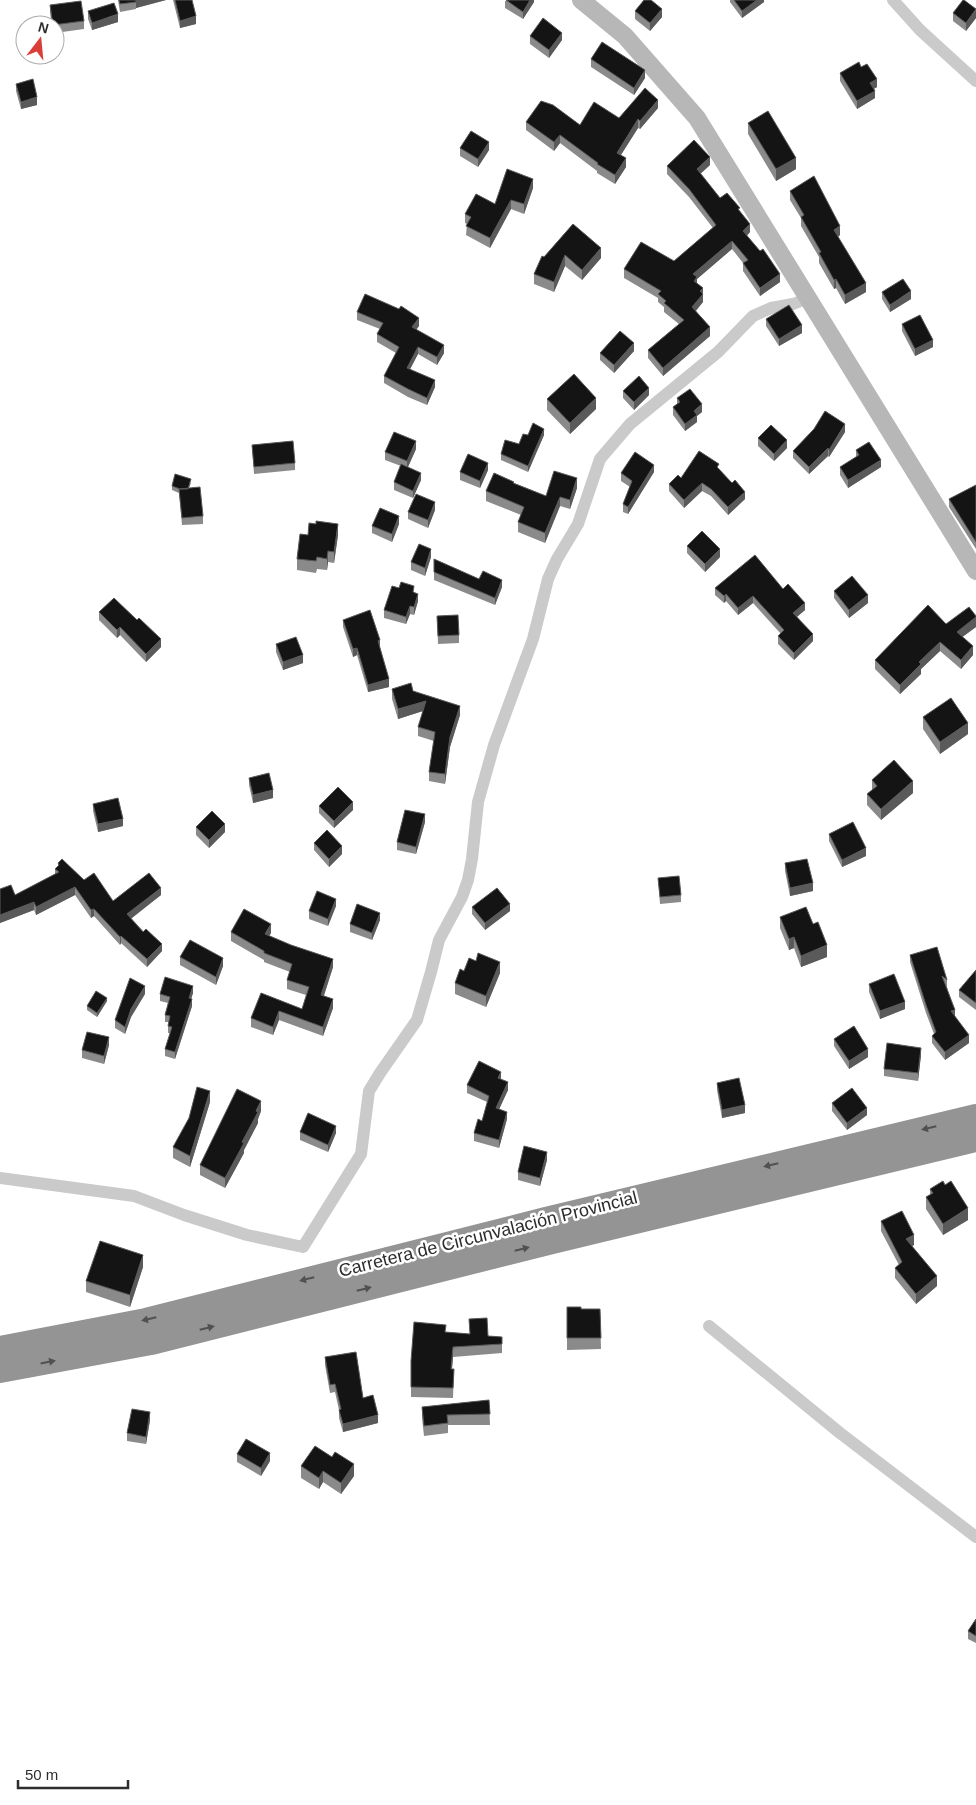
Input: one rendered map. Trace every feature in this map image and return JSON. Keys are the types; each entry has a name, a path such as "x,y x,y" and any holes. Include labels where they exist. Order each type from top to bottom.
{"highway":[{"name":"Carretera de Circunvalación Provincial","path":"0,1348 146,1320 546,1219 976,1116"},
{"name":"Carretera de Circunvalación Provincial","path":"0,1372 151,1342 552,1242 976,1140"}],"street":[{"path":"581,0 625,36 697,118 976,571"},
{"path":"893,0 920,30 976,81"},
{"path":"0,1178 134,1196 184,1215 247,1235 303,1247 361,1154 369,1092 417,1020 438,940 462,896 468,880 478,802 494,745 532,639 550,574 578,524 594,472 600,459 630,424 718,352 753,316 771,308 794,304 809,298"},
{"path":"709,1326 840,1433 976,1537"}],"building":[{"path":"119,0 136,0 136,2 120,4"},
{"path":"175,0 192,0 196,16 180,21"},
{"path":"506,0 530,0 523,12"},
{"path":"644,0 651,0 662,9 650,23 635,11"},
{"path":"734,0 757,0 742,11"},
{"path":"963,0 976,9 966,23 953,13"},
{"path":"81,1 84,21 65,23 65,15 52,15 50,5"},
{"path":"114,3 118,14 92,23 88,11"},
{"path":"543,18 562,33 549,50 530,36"},
{"path":"602,42 645,70 634,88 591,59"},
{"path":"859,62 861,67 867,64 877,79 870,83 875,91 857,101 840,73"},
{"path":"33,79 37,97 21,102 16,84"},
{"path":"645,88 658,100 640,121 638,119 617,153 626,158 615,175 597,164 560,135 554,142 526,122 541,101 553,105 580,125 594,102 619,118"},
{"path":"768,111 796,158 776,169 748,123"},
{"path":"471,131 489,142 478,159 460,148"},
{"path":"694,140 710,157 697,169 720,198 727,193 740,208 738,209 750,224 743,231 760,251 763,249 780,274 760,288 743,263 748,260 732,241 693,274 697,277 694,281 703,288 700,291 703,294 692,307 710,327 663,368 648,350 684,320 664,303 666,301 658,294 661,291 624,269 641,242 674,261 716,225 689,189 667,166"},
{"path":"507,169 533,179 524,204 511,200 490,238 466,226 471,217 465,214 476,194 495,204"},
{"path":"814,176 840,226 834,230 866,283 845,295 819,253 821,252 801,217 804,215 790,191"},
{"path":"573,224 601,248 582,270 565,255 554,282 534,274 542,256 544,257"},
{"path":"903,279 911,291 890,305 882,292"},
{"path":"365,294 399,309 401,306 419,318 412,327 444,345 437,357 418,347 407,368 435,380 427,398 384,376 399,347 377,334 383,323 357,312"},
{"path":"789,305 802,325 779,339 766,319"},
{"path":"920,315 933,340 915,349 902,324"},
{"path":"620,331 634,343 614,365 600,353"},
{"path":"574,374 596,398 570,423 547,399"},
{"path":"639,376 649,388 634,402 623,391"},
{"path":"690,389 702,404 694,411 697,415 685,424 673,407 680,402 677,398"},
{"path":"825,411 845,424 829,450 828,448 809,467 793,451 814,429"},
{"path":"533,423 544,429 528,466 501,454 505,440 519,444 523,434 528,435"},
{"path":"771,425 787,440 774,454 758,438"},
{"path":"394,432 416,441 407,461 385,452"},
{"path":"293,441 295,463 254,467 252,445"},
{"path":"869,442 881,460 848,480 840,467 859,455 856,450"},
{"path":"699,451 719,464 717,467 732,483 735,480 745,492 728,507 711,489 702,483 684,500 669,484 678,475 681,478"},
{"path":"635,452 654,465 628,507 623,504 632,481 621,473"},
{"path":"468,454 488,463 480,481 460,472"},
{"path":"401,464 421,473 413,491 394,482"},
{"path":"554,471 577,478 570,500 560,497 545,533 518,522 524,507 486,491 494,473 546,496"},
{"path":"175,474 191,479 188,489 172,486"},
{"path":"976,485 976,542 949,499"},
{"path":"200,487 203,516 182,518 179,489"},
{"path":"416,494 435,502 428,520 408,512"},
{"path":"380,508 399,516 392,534 372,526"},
{"path":"316,521 338,524 334,552 328,551 327,559 317,557 316,561 297,559 300,534 308,535 309,523 316,524"},
{"path":"702,531 720,549 705,564 687,546"},
{"path":"419,544 431,549 425,568 411,562"},
{"path":"755,555 783,589 788,584 805,603 793,613 813,634 794,653 778,636 784,630 753,596 738,608 726,594 724,596 715,588"},
{"path":"434,559 479,579 483,571 502,580 495,598 434,572"},
{"path":"852,576 868,595 849,610 834,591"},
{"path":"401,582 414,586 413,592 418,594 414,607 410,606 406,617 384,610 392,586 399,588"},
{"path":"114,598 161,639 146,654 120,627 117,630 99,612"},
{"path":"928,605 946,624 969,607 976,617 957,632 973,646 961,660 940,642 919,662 921,664 900,685 875,660"},
{"path":"370,610 380,640 378,641 389,679 368,685 357,648 353,649 343,620"},
{"path":"458,615 459,635 438,636 437,616"},
{"path":"296,637 303,655 283,662 276,644"},
{"path":"411,683 413,691 460,706 450,737 445,774 429,772 435,732 418,727 426,701 398,709 392,689"},
{"path":"951,698 968,723 940,742 923,717"},
{"path":"894,760 913,781 881,809 867,794 877,786 872,780"},
{"path":"269,773 273,790 253,795 249,778"},
{"path":"338,787 353,802 334,821 319,806"},
{"path":"118,798 123,819 98,824 93,804"},
{"path":"405,810 425,814 416,847 397,842"},
{"path":"212,811 225,824 209,840 196,827"},
{"path":"853,822 866,848 842,860 829,834"},
{"path":"327,830 342,846 329,859 314,843"},
{"path":"62,859 84,880 94,873 113,901 149,873 161,888 127,914 143,932 146,929 162,944 147,959 120,937 94,909 91,910 75,887 36,907 34,902 0,915 0,889 11,885 15,895 59,872 55,869"},
{"path":"807,859 813,883 790,888 785,863"},
{"path":"679,876 681,895 660,897 658,878"},
{"path":"497,888 510,904 485,923 472,907"},
{"path":"317,891 336,899 328,919 309,911"},
{"path":"357,904 380,913 372,933 350,924"},
{"path":"806,907 813,924 818,922 827,945 801,956 794,937 789,939 780,917"},
{"path":"244,909 271,924 265,934 333,959 321,995 333,999 323,1027 279,1011 273,1027 251,1018 261,993 302,1009 309,987 287,980 292,964 264,953 264,951 231,932"},
{"path":"190,940 223,958 216,977 180,957"},
{"path":"937,947 947,980 942,976 955,1010 951,1011 969,1035 945,1052 932,1036 936,1032 910,955"},
{"path":"478,953 500,962 486,996 455,983 460,969 464,971 469,958 476,961"},
{"path":"976,970 976,1003 959,990"},
{"path":"894,974 905,1002 880,1011 869,984"},
{"path":"165,977 193,986 189,998 192,999 175,1052 165,1049 172,1027 168,1026 170,1016 165,1015 170,997 160,994"},
{"path":"130,978 145,986 131,1009 125,1027 115,1020"},
{"path":"96,991 107,998 97,1013 87,1006"},
{"path":"854,1026 868,1049 849,1061 834,1039"},
{"path":"87,1032 109,1037 104,1056 82,1050"},
{"path":"887,1043 921,1048 918,1073 884,1069"},
{"path":"479,1061 501,1072 498,1078 508,1082 496,1108 507,1112 499,1140 474,1133 478,1119 482,1121 489,1096 467,1085"},
{"path":"739,1078 745,1105 722,1110 717,1083"},
{"path":"197,1087 210,1091 190,1156 173,1147 189,1118"},
{"path":"852,1088 867,1108 847,1123 832,1103"},
{"path":"237,1089 261,1101 256,1111 258,1112 242,1142 244,1143 225,1178 200,1165"},
{"path":"308,1113 336,1126 328,1145 300,1132"},
{"path":"524,1146 547,1152 540,1178 518,1172"},
{"path":"943,1181 945,1185 951,1181 968,1208 943,1224 926,1197 933,1193 930,1189"},
{"path":"902,1211 914,1235 906,1239 937,1276 916,1294 895,1268 902,1262 881,1221"},
{"path":"100,1241 143,1255 130,1295 86,1281"},
{"path":"567,1307 600,1309 601,1338 567,1338"},
{"path":"487,1318 488,1336 502,1337 502,1344 453,1347 451,1369 454,1369 453,1388 411,1387 414,1322 446,1325 445,1332 470,1334 469,1319"},
{"path":"356,1352 363,1398 373,1395 378,1415 343,1424 335,1384 330,1385 325,1357"},
{"path":"489,1400 490,1414 447,1415 448,1423 424,1426 422,1407"},
{"path":"132,1409 150,1412 146,1437 127,1433"},
{"path":"246,1439 270,1453 261,1468 237,1454"},
{"path":"315,1446 332,1457 335,1452 354,1464 341,1483 323,1471 319,1478 301,1466"},
{"path":"976,1619 976,1636 968,1631"}]}
